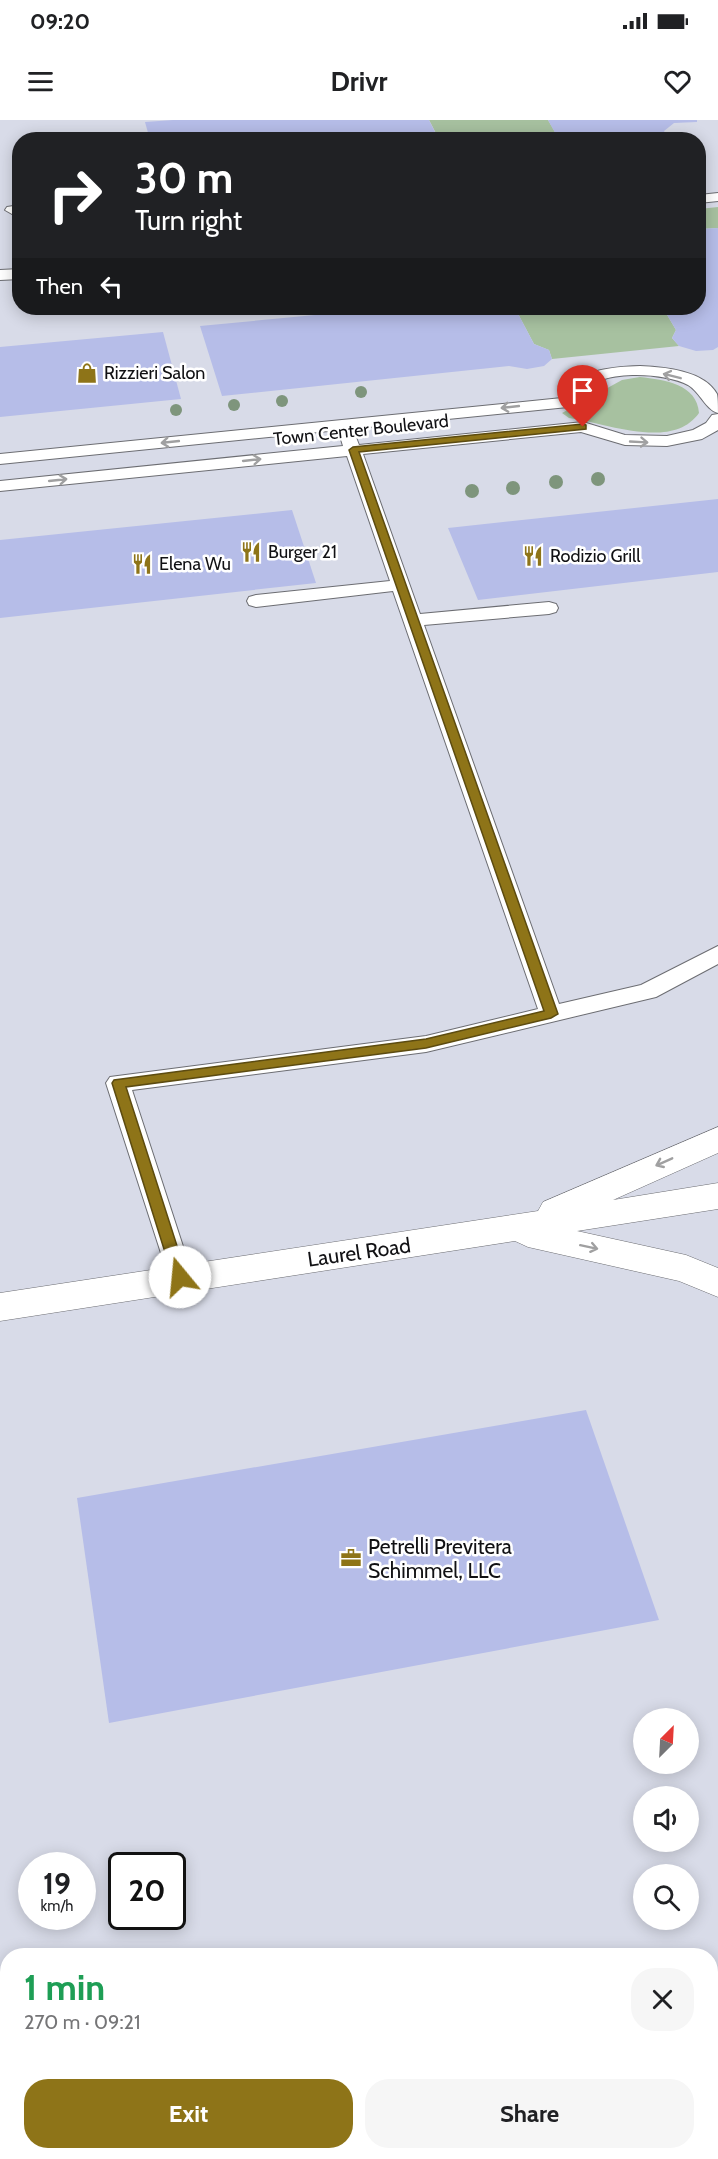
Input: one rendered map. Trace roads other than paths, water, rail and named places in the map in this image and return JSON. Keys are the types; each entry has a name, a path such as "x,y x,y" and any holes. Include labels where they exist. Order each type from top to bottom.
{"street":[{"path":"511,1230 718,1139"},
{"name":"Laurel Road","path":"0,1307 180,1277 511,1230 718,1196"},
{"path":"511,1230 686,1269 718,1283"}],"lane":[{"name":"Town Center Boulevard","path":"0,459 568,402 575,389 590,379 611,373 636,370 661,373 711,388 718,408"},
{"name":"Town Center Boulevard","path":"0,486 583,427 620,440 654,443 680,440 700,433 716,424 718,419"},
{"path":"344,424 551,1014"},
{"path":"256,601 401,585"},
{"path":"414,620 549,608"},
{"path":"180,1277 118,1083 426,1044 648,991 718,954"}],"place":[{"name":"Rizzieri Salon","path":"87,373"},
{"name":"Burger 21","path":"251,552"},
{"name":"Rodizio Grill","path":"533,556"},
{"name":"Elena Wu","path":"142,564"},
{"name":"Petrelli Previtera Schimmel, LLC","path":"351,1558"}]}
